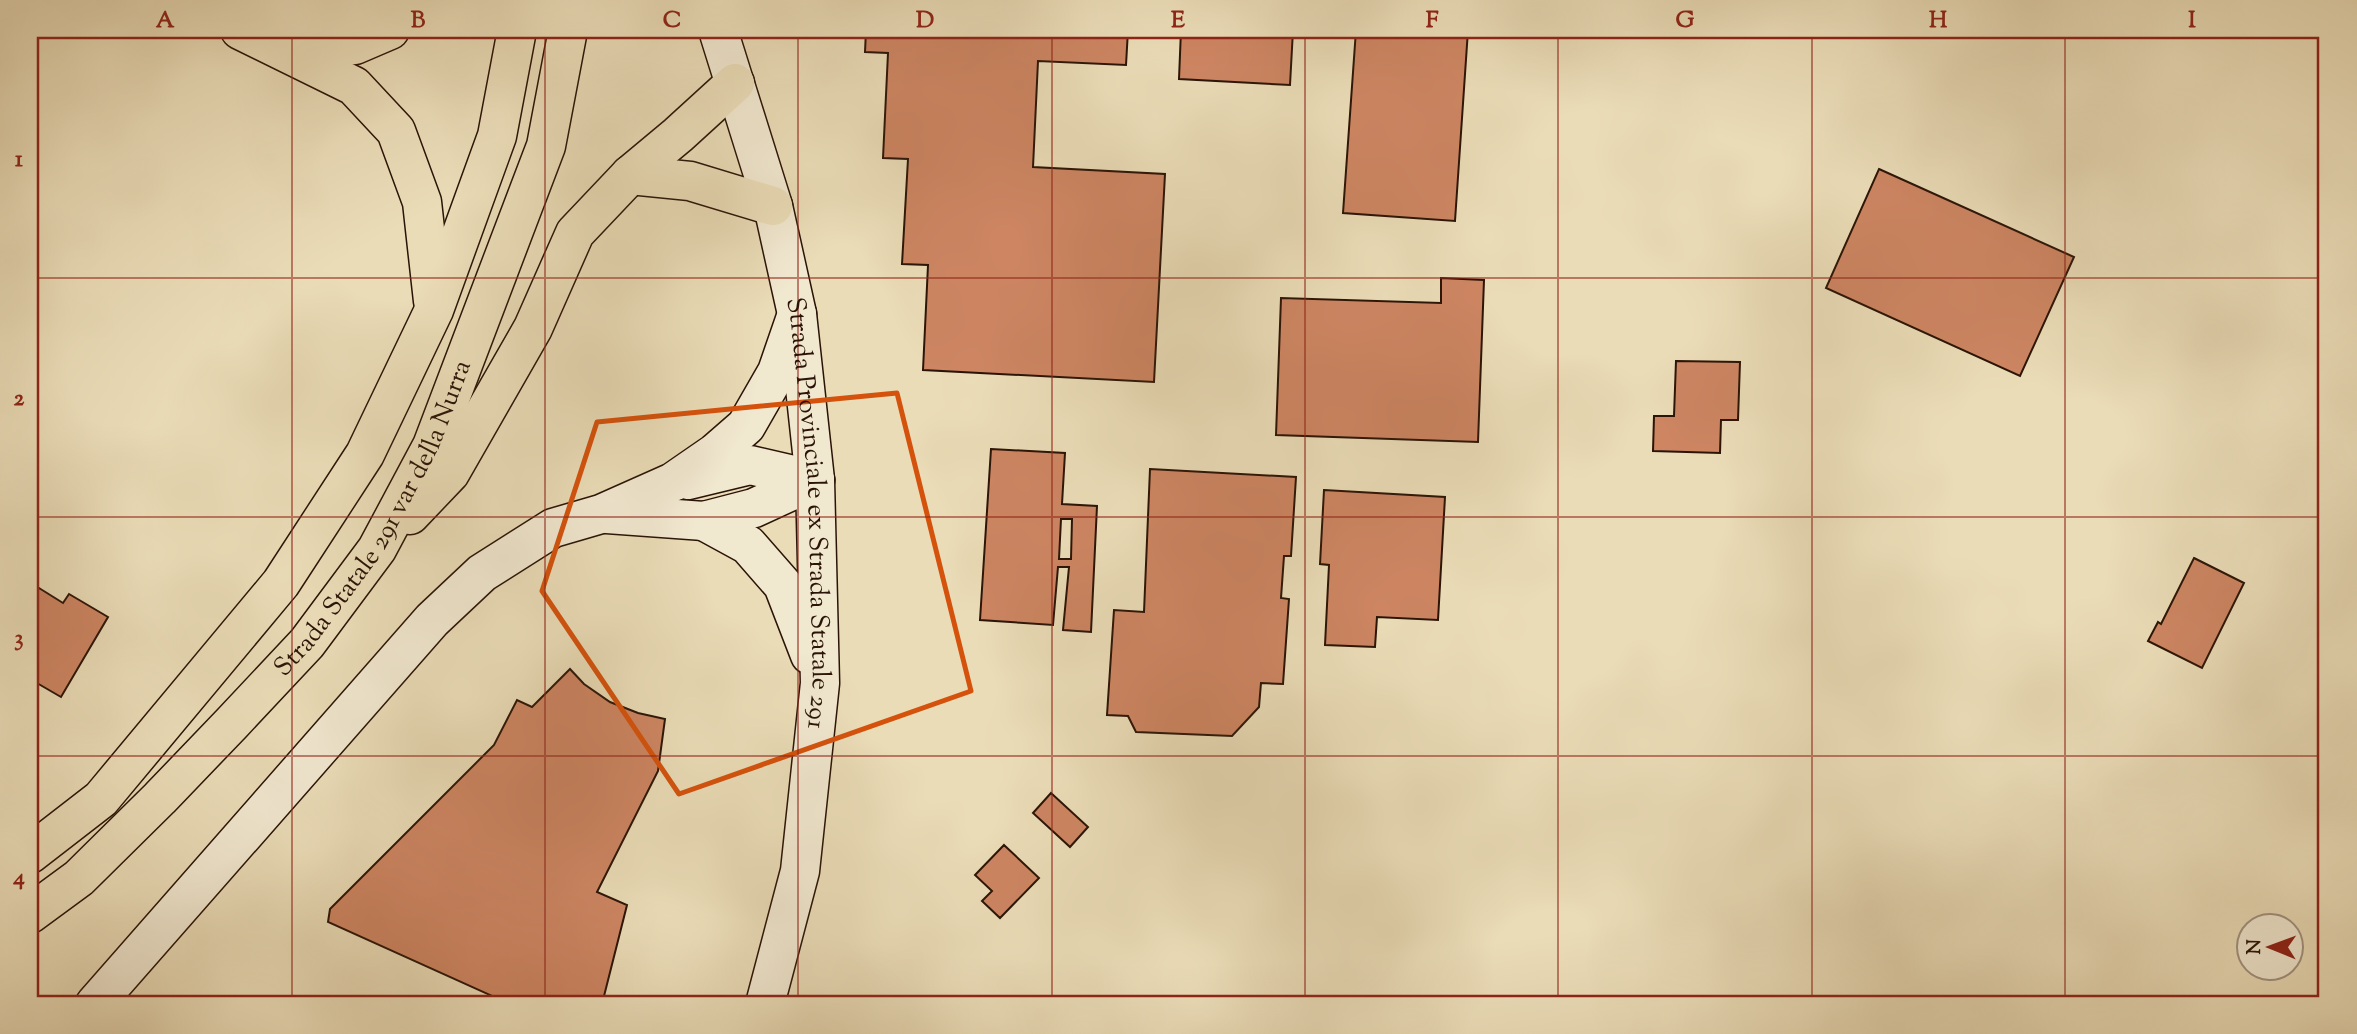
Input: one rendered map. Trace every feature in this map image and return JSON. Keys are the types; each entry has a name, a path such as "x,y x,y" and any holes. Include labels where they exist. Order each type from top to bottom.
{"highway":[{"path":"240,30 354,86 396,131 422,202 434,310"},
{"path":"291,54 355,45 390,30"},
{"name":"Strada Statale 291 var della Nurra","path":"30,854 101,799 281,583 365,454 434,310 498,136 517,30"},
{"name":"Strada Statale 291 var della Nurra","path":"30,914 79,878 196,761 307,643 377,549 432,446 546,146 568,30"},
{"path":"377,549 450,473 533,328 575,233 630,175 735,83"},
{"path":"630,175 690,181 773,206"}],"street":[{"name":"Strada Provinciale ex Strada Statale 291","path":"718,30 773,206 797,314 815,480 820,683 800,871 765,1004"},
{"path":"95,1004 432,620 482,573 553,528 601,514 673,482 715,453 746,426 777,372 797,314"},
{"path":"673,482 750,465 815,480"},
{"path":"601,514 704,521 754,508 815,480"},
{"path":"704,521 748,545 783,585 820,683"}],"highlighted area":[{"path":"897,393 971,691 679,794 542,591 597,422"}],"building":[{"path":"866,30 1128,30 1126,65 1038,61 1033,167 1165,174 1154,382 923,370 928,265 902,264 908,159 883,158 888,53 865,52"},
{"path":"1181,30 1293,30 1290,85 1179,79"},
{"path":"1356,30 1468,30 1455,221 1343,213"},
{"path":"1879,169 2074,257 2020,376 1826,288"},
{"path":"1441,278 1484,280 1478,442 1276,435 1281,298 1441,303"},
{"path":"1676,361 1740,362 1738,420 1721,420 1720,453 1653,451 1654,416 1674,416"},
{"path":"991,449 1065,453 1062,504 1097,506 1091,632 1063,630 1069,567 1058,567 1053,625 980,620","holes":["1061,519 1072,519 1071,559 1059,559"]},
{"path":"1150,469 1296,477 1291,556 1284,556 1281,598 1289,599 1283,684 1261,683 1259,707 1232,736 1136,732 1128,716 1107,715 1114,610 1144,612"},
{"path":"1324,490 1445,497 1438,620 1377,617 1375,647 1325,645 1329,565 1320,564"},
{"path":"2194,558 2244,583 2202,668 2148,641 2158,622 2161,624"},
{"path":"39,588 63,603 69,594 108,617 61,697 30,679 30,592 35,595"},
{"path":"570,669 584,684 610,702 638,713 665,719 658,771 597,892 627,905 602,1004 510,1004 328,922 330,909 494,745 517,700 532,707"},
{"path":"1051,793 1088,827 1070,847 1033,813"},
{"path":"1004,845 1039,878 1000,918 982,901 992,891 975,875"}]}
